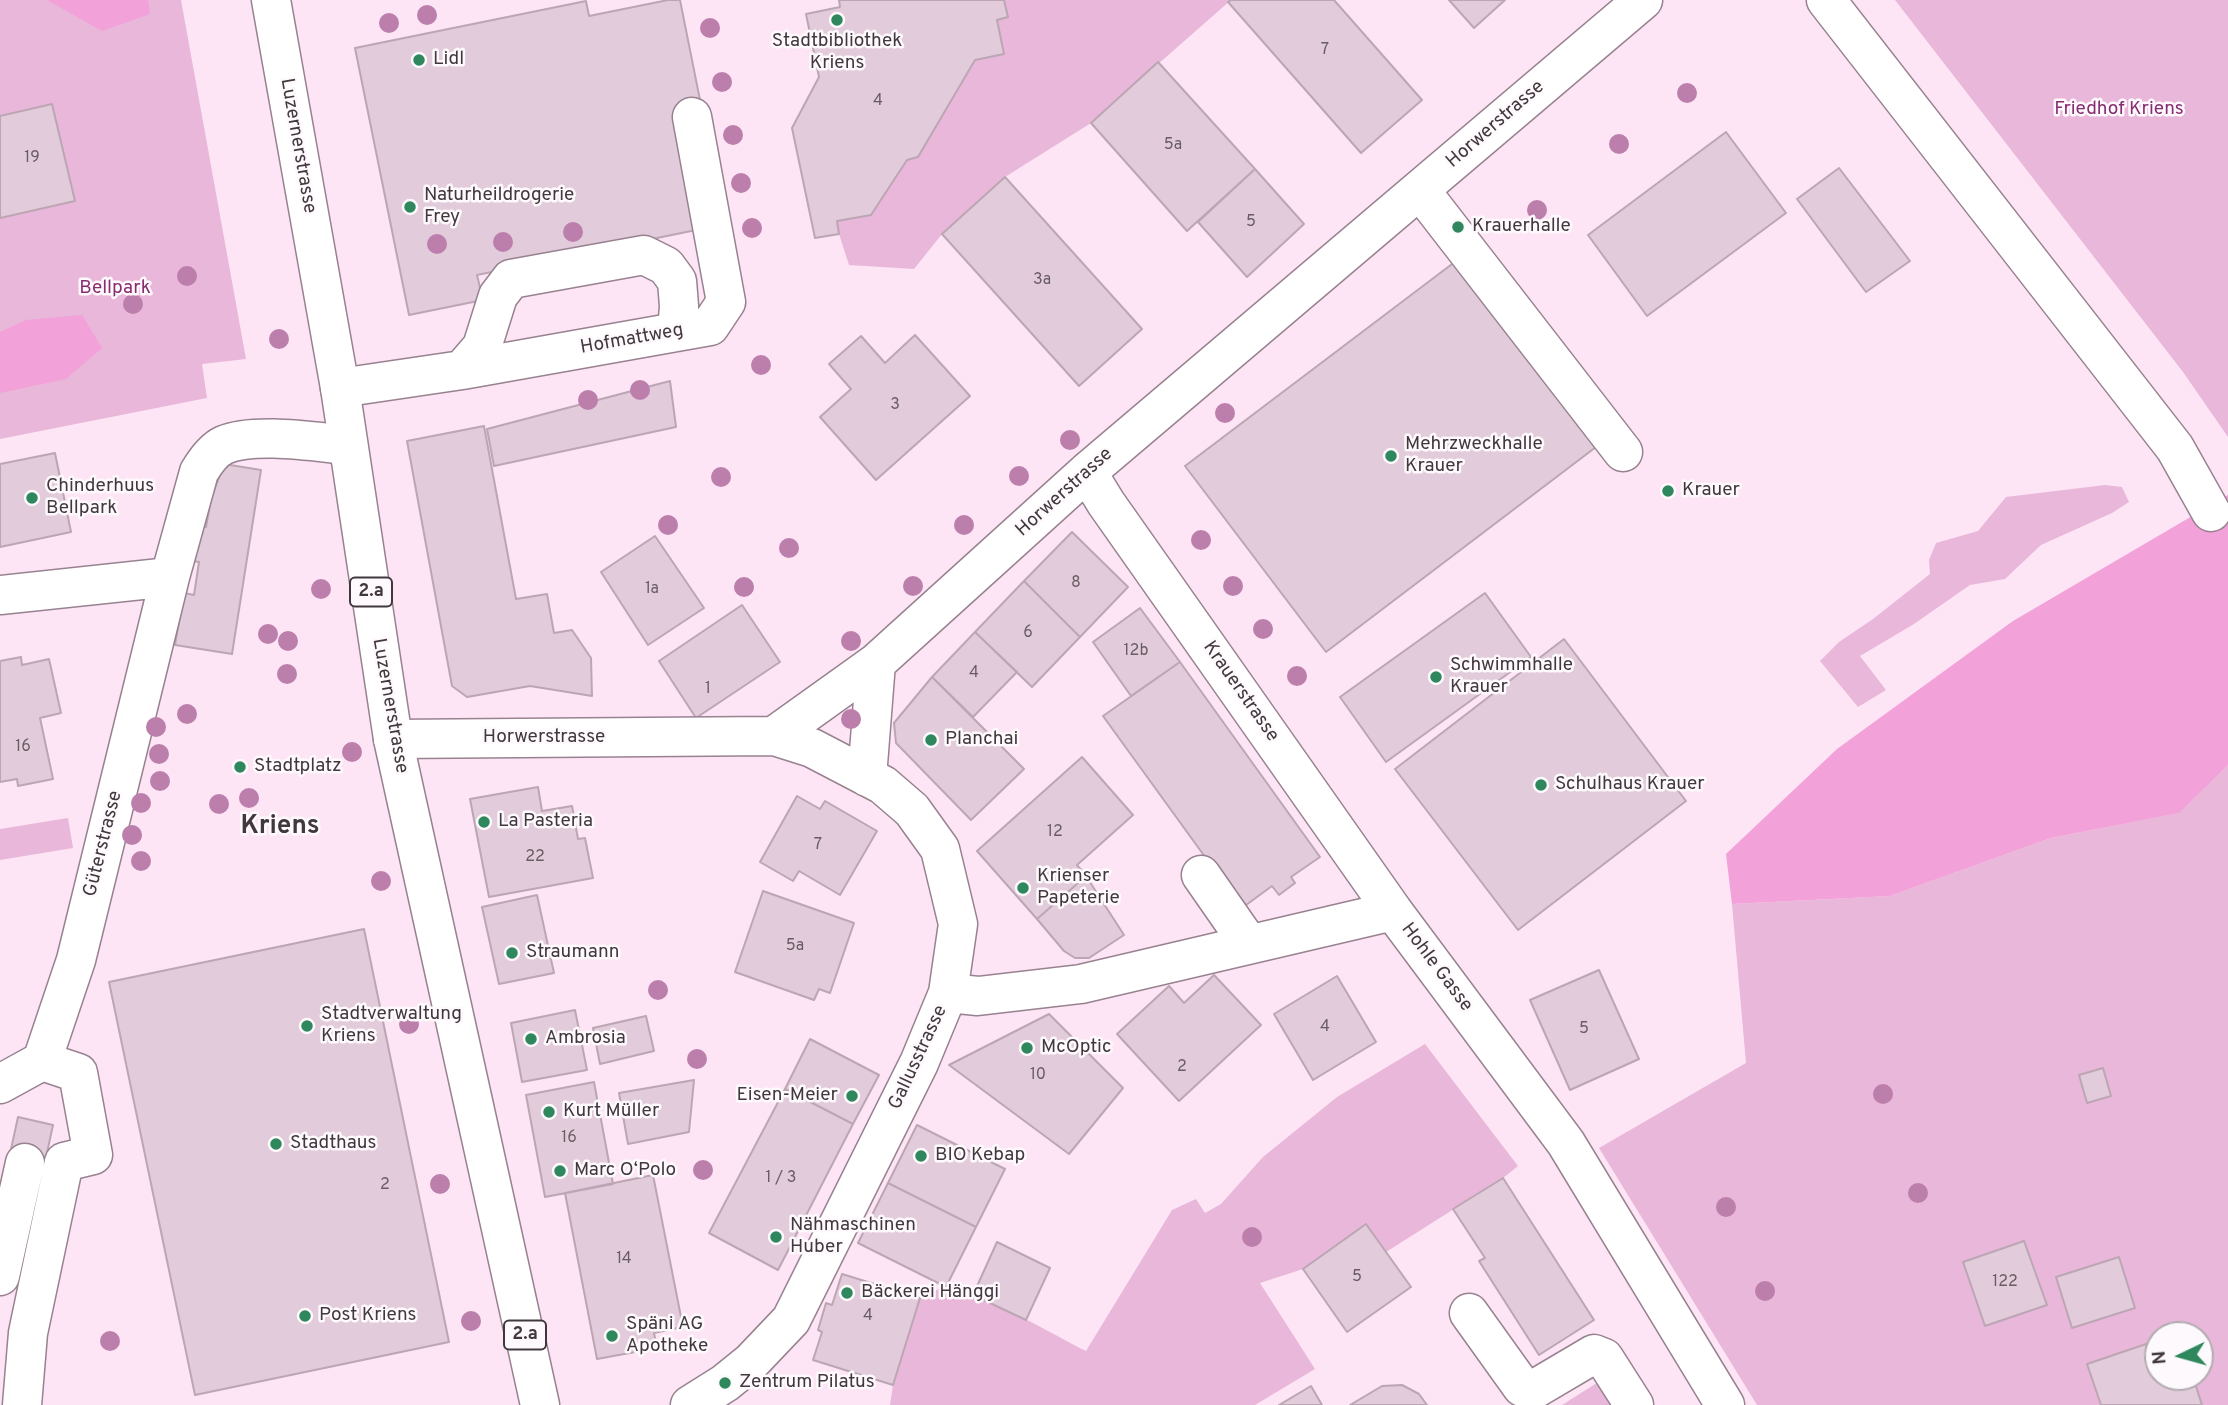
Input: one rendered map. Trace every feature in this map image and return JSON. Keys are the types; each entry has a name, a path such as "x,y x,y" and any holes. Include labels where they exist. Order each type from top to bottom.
{"street":[{"name":"Luzernerstrasse","path":"271,0 340,388 393,739 540,1405"},
{"name":"Horwerstrasse","path":"393,739 774,736 876,663 1087,472 1643,0"},
{"path":"1826,0 2175,448 2211,512"},
{"name":"Hofmattweg","path":"340,388 710,326 726,302 692,117"},
{"path":"1420,190 1623,452"},
{"path":"461,369 482,346 499,296 511,279 644,255 666,266 677,281 680,306 677,332"},
{"name":"Güterstrasse","path":"42,1061 76,960 198,472 223,446 236,442 267,439 348,445"},
{"name":"Krauerstrasse","path":"1087,472 1106,503 1393,911"},
{"path":"0,595 170,578"},
{"path":"867,777 876,663"},
{"name":"Gallusstrasse","path":"690,1405 725,1383 751,1362 791,1320 919,1063 948,993 958,924 940,849 912,810 883,785 812,748 774,736"},
{"path":"1201,875 1249,944"},
{"name":"Hohle Gasse","path":"948,993 978,996 1081,984 1393,911 1566,1143 1725,1405"},
{"path":"0,1084 42,1061 78,1073 93,1155 64,1162 28,1333 22,1405"},
{"path":"0,1276 25,1163"},
{"path":"1469,1313 1522,1387 1533,1390 1594,1354 1604,1358 1634,1405"}],"green space":[{"name":"Bellpark","path":"0,0 181,0 246,359 202,364 207,398 0,439"},
{"path":"1004,0 1231,0 1091,123 1005,177 942,234 914,269 849,265 837,221 871,215 907,160 918,157 975,60 1003,54 997,20 1008,17"},
{"name":"Friedhof Kriens","path":"1895,0 2228,0 2228,437 2183,372"},
{"path":"2105,485 2122,487 2129,502 2112,513 2041,545 2005,579 1970,585 1914,624 1860,656 1886,690 1858,707 1820,661 1839,642 1930,574 1929,560 1936,543 1978,531 2006,497"},
{"path":"2228,765 2228,1405 1757,1405 1599,1148 1746,1063 1732,904 1890,896 2051,838 2178,813"},
{"path":"68,818 73,848 0,860 0,829"},
{"path":"1425,1044 1518,1166 1386,1252 1366,1224 1303,1269 1260,1283 1315,1369 1255,1405 890,1405 893,1385 920,1298 945,1287 973,1294 1086,1351 1172,1210 1196,1199 1205,1213 1221,1204 1263,1157 1337,1097"},
{"path":"1603,1379 1619,1405 1562,1405"}],"shaded area":[{"path":"47,0 148,0 150,14 102,31"},
{"path":"82,315 102,348 66,379 0,393 0,332 26,320"},
{"path":"2228,495 2228,765 2179,813 2051,838 1890,896 1732,904 1726,854 1837,749 2013,621"}],"building":[{"path":"680,0 703,115 701,229 477,275 483,300 409,315 355,48 586,1 589,16"},
{"path":"839,0 1004,0 1008,17 997,20 1004,54 975,60 918,157 907,160 871,215 837,221 839,234 815,238 792,128 819,77 806,14 840,7"},
{"path":"1334,0 1422,100 1361,153 1228,2"},
{"path":"1449,0 1505,0 1474,28"},
{"path":"1158,62 1255,169 1187,231 1091,123"},
{"path":"52,104 75,201 0,218 0,116"},
{"path":"1726,132 1786,213 1647,316 1588,235"},
{"path":"1839,168 1910,261 1866,292 1797,199"},
{"path":"1255,169 1304,224 1247,277 1198,222"},
{"path":"1005,177 1142,329 1079,386 942,234"},
{"name":"Mehrzweckhalle Krauer","path":"1456,261 1596,447 1326,652 1185,466"},
{"path":"915,335 970,396 876,480 820,417 851,389 829,364 861,336 885,363"},
{"path":"670,381 676,427 494,466 487,429"},
{"path":"484,426 516,599 547,594 554,633 572,630 591,658 592,696 530,686 467,697 452,686 407,441"},
{"name":"Chinderhuus Bellpark","path":"55,453 71,532 0,547 0,464"},
{"path":"224,464 261,470 232,654 175,645 184,593 194,595 199,562 191,561 197,525 206,527 211,499"},
{"path":"1072,532 1128,587 1080,637 1024,581"},
{"path":"655,536 704,608 648,645 601,572"},
{"path":"1024,581 1080,637 1032,687 975,632"},
{"name":"Schwimmhalle Krauer","path":"1485,593 1531,657 1386,762 1340,697"},
{"path":"742,605 780,662 696,718 659,661"},
{"path":"1140,608 1180,662 1131,696 1093,642"},
{"path":"975,632 1017,672 973,717 932,677"},
{"name":"Schulhaus Krauer","path":"1564,639 1686,801 1518,930 1395,769"},
{"path":"21,657 22,665 49,659 61,713 40,718 53,779 18,786 17,779 0,782 0,661"},
{"path":"1180,662 1320,857 1291,877 1295,883 1279,895 1272,886 1242,908 1103,716"},
{"path":"932,677 1024,769 971,820 896,743 894,723"},
{"path":"1082,757 1133,815 1077,865 1086,876 1037,919 977,851"},
{"path":"538,787 542,811 572,806 578,839 585,838 593,878 489,897 470,799"},
{"path":"797,796 820,809 825,801 877,831 840,895 799,871 793,881 760,862"},
{"path":"1086,876 1124,935 1089,958 1075,958 1064,951 1037,919"},
{"path":"763,891 854,923 830,993 819,989 814,1000 735,972"},
{"path":"537,895 554,973 499,984 482,907"},
{"name":"Stadthaus","path":"364,929 449,1342 195,1395 109,982"},
{"path":"1599,970 1639,1059 1570,1090 1530,1000"},
{"path":"1214,975 1261,1025 1179,1101 1117,1034 1169,986 1184,1003"},
{"path":"1337,976 1376,1042 1313,1080 1274,1014"},
{"path":"575,1010 587,1070 522,1082 511,1023"},
{"path":"1049,1014 1123,1088 1069,1154 949,1065"},
{"path":"646,1016 654,1051 600,1064 593,1028"},
{"path":"810,1039 879,1075 853,1124 785,1089"},
{"path":"2103,1068 2111,1096 2087,1103 2079,1075"},
{"path":"694,1080 689,1132 628,1144 619,1093"},
{"path":"594,1082 613,1184 545,1197 526,1095"},
{"path":"785,1089 853,1124 778,1270 709,1233"},
{"path":"18,1117 53,1125 45,1162 10,1154"},
{"path":"917,1125 1005,1169 976,1227 888,1183"},
{"path":"653,1175 683,1327 654,1333 657,1348 597,1359 565,1193"},
{"path":"1503,1178 1594,1320 1539,1355 1479,1261 1485,1258 1453,1209"},
{"path":"888,1183 976,1227 946,1287 858,1243"},
{"path":"1366,1224 1411,1287 1347,1332 1303,1269"},
{"path":"2024,1241 2047,1305 1985,1326 1963,1262"},
{"path":"997,1242 1050,1268 1026,1320 973,1295"},
{"path":"2119,1257 2135,1308 2072,1328 2056,1277"},
{"path":"842,1274 920,1298 893,1385 813,1360 822,1332 818,1330 826,1303 832,1305"},
{"path":"2144,1345 2144,1391 2198,1391 2202,1405 2101,1405 2087,1364"},
{"path":"1402,1385 1419,1394 1427,1405 1350,1405 1382,1386"},
{"path":"1311,1386 1322,1405 1279,1405"}],"place":[{"name":"Stadtbibliothek Kriens","path":"837,20"},
{"name":"Lidl","path":"419,60"},
{"name":"Naturheildrogerie Frey","path":"410,207"},
{"name":"Krauerhalle","path":"1458,227"},
{"name":"Mehrzweckhalle Krauer","path":"1391,456"},
{"name":"Krauer","path":"1668,491"},
{"name":"Chinderhuus Bellpark","path":"32,498"},
{"name":"Schwimmhalle Krauer","path":"1436,677"},
{"name":"Planchai","path":"931,740"},
{"name":"Stadtplatz","path":"240,767"},
{"name":"Schulhaus Krauer","path":"1541,785"},
{"name":"La Pasteria","path":"484,822"},
{"name":"Krienser Papeterie","path":"1023,888"},
{"name":"Straumann","path":"512,953"},
{"name":"Stadtverwaltung Kriens","path":"307,1026"},
{"name":"Ambrosia","path":"531,1039"},
{"name":"McOptic","path":"1027,1048"},
{"name":"Eisen-Meier","path":"852,1096"},
{"name":"Kurt Müller","path":"549,1112"},
{"name":"Stadthaus","path":"276,1144"},
{"name":"BIO Kebap","path":"921,1156"},
{"name":"Marc O‘Polo","path":"560,1171"},
{"name":"Nähmaschinen Huber","path":"776,1237"},
{"name":"Bäckerei Hänggi","path":"847,1293"},
{"name":"Post Kriens","path":"305,1316"},
{"name":"Späni AG Apotheke","path":"612,1336"},
{"name":"Zentrum Pilatus","path":"725,1383"}],"district":[{"name":"Kriens","path":"280,828"}]}
